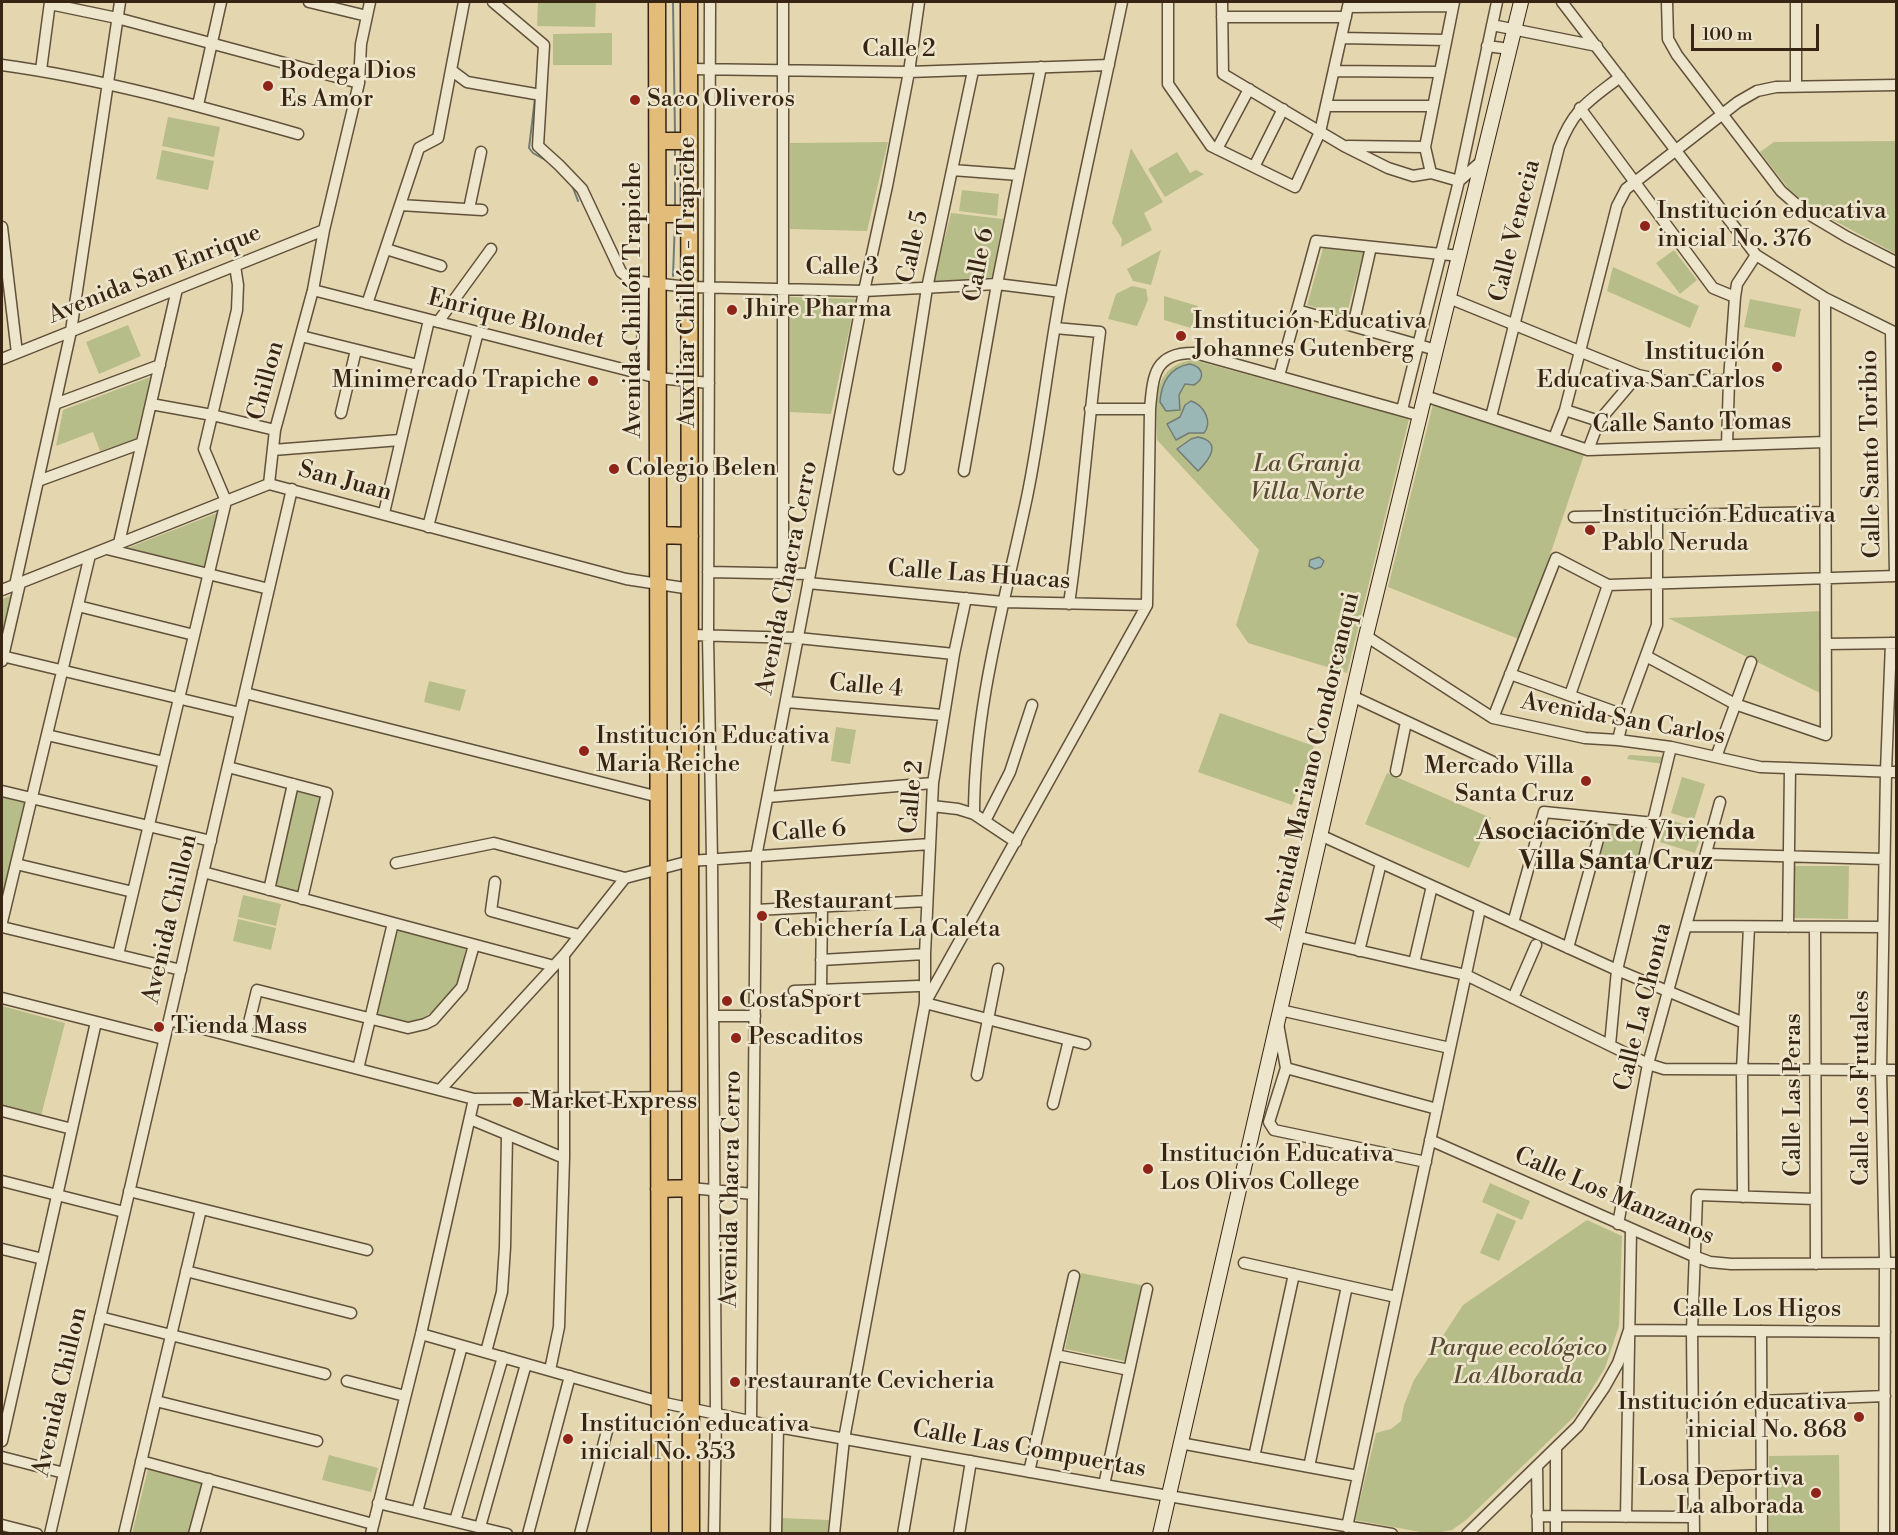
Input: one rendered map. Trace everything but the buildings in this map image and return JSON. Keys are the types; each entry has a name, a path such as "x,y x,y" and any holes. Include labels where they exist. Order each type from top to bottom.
{"main road":[{"name":"Avenida Chillón Trapiche","path":"657,2 658,214 650,284 650,376 658,535 660,1533"},
{"path":"689,2 691,1533"},
{"path":"658,141 689,141"},
{"path":"658,214 689,214"},
{"path":"658,535 690,536"},
{"path":"659,1190 691,1188"}],"street":[{"path":"120,2 71,332 2,658 62,670 240,713"},
{"path":"198,105 221,2"},
{"path":"309,2 367,16"},
{"name":"Chillon","path":"268,483 275,430 313,290 324,230 359,83 361,44 370,2"},
{"path":"368,304 420,148 438,138 464,2"},
{"path":"493,2 544,45 538,146 582,189 621,272 633,281 650,284"},
{"name":"Auxiliar Chillón - Trapiche","path":"710,2 708,636 716,1414 714,1533"},
{"path":"783,2 785,70 783,573"},
{"name":"Avenida Chacra Cerro","path":"751,1421 756,857 864,291 909,72 919,2"},
{"path":"974,814 979,732 1003,602 1027,495 1061,292 1122,2"},
{"path":"1168,2 1168,84 1211,146 1295,187 1320,132 1348,8"},
{"path":"1222,2 1223,74 1344,146 1388,168 1413,176 1431,173 1459,181"},
{"path":"1402,410 1459,181 1497,2"},
{"name":"Avenida Mariano Condorcanqui","path":"1160,1533 1366,636 1521,2"},
{"path":"1562,2 1756,255 1825,298 1894,332"},
{"path":"1667,2 1667,30 1671,46 1781,191 1804,212 1896,262"},
{"path":"1796,2 1796,86"},
{"path":"41,70 50,3 117,18 359,83"},
{"path":"1222,17 1348,8 1453,4 1425,147 1431,173"},
{"path":"1492,25 1597,46"},
{"path":"1341,38 1446,40"},
{"path":"1487,46 1510,49"},
{"path":"2,65 108,82 198,105 298,135"},
{"name":"Calle 2","path":"689,69 909,72 1109,65"},
{"name":"Calle 6","path":"964,471 1041,67"},
{"path":"451,70 467,82 541,95"},
{"name":"Calle 5","path":"899,470 927,288 973,71"},
{"path":"1334,71 1440,72"},
{"name":"Calle Venecia","path":"1491,417 1559,147 1570,122 1580,108 1620,77"},
{"path":"1554,438 1565,410 1617,206 1626,189 1721,114 1757,91 1796,86 1896,85"},
{"path":"1478,89 1501,87"},
{"path":"1217,149 1249,89"},
{"path":"1326,106 1433,106"},
{"path":"1580,108 1713,288 1735,297"},
{"path":"1254,167 1283,109"},
{"path":"1471,122 1492,122"},
{"path":"1344,146 1425,147"},
{"path":"469,209 481,152"},
{"path":"1459,181 1483,160"},
{"path":"952,170 1019,175"},
{"path":"1456,193 1474,197"},
{"path":"400,205 482,210"},
{"path":"2,227 17,353"},
{"name":"Avenida San Enrique","path":"2,359 324,230"},
{"path":"1279,376 1316,241 1460,256"},
{"path":"1353,326 1371,247"},
{"path":"386,249 441,266"},
{"path":"384,513 418,365 434,321 491,249"},
{"path":"1727,445 1735,297 1737,284 1756,255"},
{"path":"118,955 226,501 205,453 237,310 238,285 235,266"},
{"name":"Calle 3","path":"650,284 864,291 998,284 1061,292"},
{"path":"119,543 177,289"},
{"name":"Enrique Blondet","path":"313,290 650,376 690,383 709,383"},
{"path":"1449,298 1638,375 1666,381 1729,380"},
{"path":"1646,656 1735,704 1826,735 1825,298"},
{"path":"1297,310 1437,350"},
{"path":"1055,328 1100,332 1069,604"},
{"path":"428,527 478,332"},
{"name":"Calle Santo Toribio","path":"1894,332 1896,576"},
{"path":"301,336 418,365"},
{"path":"340,413 356,350"},
{"path":"834,1533 844,1439 925,1003 1147,605 1150,409 1152,381 1159,365 1169,356 1195,353 1420,416"},
{"path":"55,404 160,365"},
{"path":"1588,450 1599,421 1638,375"},
{"name":"Calle Santo Tomas","path":"1425,396 1588,450 1825,442"},
{"path":"151,404 275,430"},
{"path":"1090,409 1150,409"},
{"path":"1565,410 1599,421"},
{"path":"273,450 400,440"},
{"path":"38,481 142,443"},
{"name":"San Juan","path":"2,590 268,483 604,573 658,585 690,589"},
{"name":"Avenida Chillon","path":"50,1533 292,489"},
{"path":"1574,517 1825,512"},
{"path":"1618,740 1624,715 1657,625 1657,516"},
{"path":"106,549 269,589"},
{"path":"2,922 90,555"},
{"path":"1493,718 1556,558 1608,585 1896,576"},
{"name":"Calle Las Huacas","path":"708,572 783,573 809,579 1003,602 1147,605"},
{"path":"1570,695 1608,585"},
{"name":"Calle 2","path":"925,1003 933,783 943,715 966,598"},
{"path":"78,606 194,635"},
{"path":"690,636 798,638 954,654"},
{"name":"Avenida San Carlos","path":"1366,636 1493,718 1585,738 1671,747 1760,767 1891,772"},
{"path":"1826,644 1894,643"},
{"name":"Calle Los Frutales","path":"1884,1533 1885,1332 1891,1263 1881,1070 1884,860 1891,772 1894,643"},
{"path":"1716,757 1750,662"},
{"path":"1510,674 1624,715"},
{"path":"245,693 659,797"},
{"path":"1352,696 1493,762"},
{"name":"Calle 4","path":"786,702 943,715"},
{"path":"985,821 1010,772 1032,705"},
{"path":"1396,771 1406,722"},
{"path":"47,735 164,762"},
{"path":"1610,1045 1617,970 1671,747"},
{"path":"228,767 327,793 302,899"},
{"path":"1788,927 1790,768"},
{"path":"768,797 933,783"},
{"path":"269,890 293,784"},
{"path":"2,791 211,841"},
{"name":"Calle La Chonta","path":"1618,1224 1648,1064 1719,802"},
{"path":"932,806 958,809 974,814 1016,842"},
{"path":"1513,923 1544,812 1654,823"},
{"path":"1568,948 1604,818"},
{"path":"1320,835 1617,970 1744,1023"},
{"path":"396,863 494,843 625,878 564,955 440,1090"},
{"name":"Calle 6","path":"625,878 690,861 930,844"},
{"path":"1706,854 1884,860"},
{"path":"1359,951 1381,862"},
{"path":"16,864 133,892"},
{"path":"203,872 554,966"},
{"path":"495,882 491,911 579,935"},
{"path":"1414,963 1432,886"},
{"path":"756,910 927,901"},
{"path":"821,990 822,907"},
{"path":"1347,1527 1480,909"},
{"path":"358,1069 393,923"},
{"path":"1687,926 1883,927"},
{"path":"2,927 181,970"},
{"path":"1743,1197 1742,1070 1749,927"},
{"name":"Calle Las Peras","path":"1815,927 1816,1264"},
{"path":"1296,936 1466,975 1648,1064 1664,1069 1896,1070"},
{"path":"245,1039 257,990 408,1028 425,1024 433,1020 462,987 474,945"},
{"path":"1513,998 1536,945"},
{"path":"822,960 925,954"},
{"path":"550,1370 559,1327 564,1158 564,955"},
{"path":"976,1075 998,969"},
{"path":"794,991 918,986"},
{"path":"2,998 164,1040"},
{"path":"925,1003 1085,1044"},
{"path":"1426,1162 1274,1130 1269,1122 1286,1068 1279,1015 1450,1048"},
{"path":"713,1016 755,1016"},
{"path":"169,1020 474,1099 691,1097"},
{"path":"2,1441 96,1022"},
{"path":"1053,1104 1070,1040"},
{"path":"1286,1068 1437,1109"},
{"path":"141,1461 372,1528 421,1334 474,1099"},
{"path":"2,1112 72,1129"},
{"path":"470,1119 564,1158"},
{"path":"486,1352 502,1292 507,1135"},
{"name":"Calle Los Manzanos","path":"1430,1140 1631,1230 1710,1262 1731,1264 1891,1263"},
{"path":"2,1181 124,1212"},
{"path":"691,1188 753,1194"},
{"path":"129,1191 367,1250"},
{"path":"1694,1533 1692,1331 1697,1197 1815,1199"},
{"path":"124,1533 201,1209"},
{"path":"1626,1517 1631,1230"},
{"path":"2,1249 43,1259"},
{"path":"1244,1263 1396,1298"},
{"path":"186,1271 351,1312"},
{"path":"1254,1457 1294,1274"},
{"path":"1029,1472 1074,1276"},
{"path":"1309,1467 1347,1286"},
{"path":"1104,1485 1147,1289"},
{"path":"100,1317 325,1374"},
{"path":"1467,1533 1578,1426 1618,1363 1629,1330"},
{"name":"Calle Los Higos","path":"1629,1330 1885,1332"},
{"path":"1761,1331 1762,1533"},
{"name":"Calle Las Compuertas","path":"421,1334 660,1402 778,1427 1392,1533"},
{"path":"417,1512 462,1346"},
{"path":"1056,1355 1129,1370"},
{"path":"455,1521 503,1357"},
{"path":"480,1527 526,1364"},
{"path":"528,1533 570,1376"},
{"path":"347,1381 405,1396"},
{"path":"1761,1401 1885,1396"},
{"path":"156,1401 317,1441"},
{"path":"580,1533 608,1427"},
{"path":"776,1533 778,1427"},
{"path":"1180,1443 1358,1476"},
{"path":"1556,1449 1556,1533"},
{"path":"903,1533 917,1452"},
{"path":"2,1457 64,1473"},
{"path":"959,1533 971,1461"},
{"path":"1537,1466 1538,1533"},
{"path":"1884,1466 1896,1466"},
{"path":"1693,1478 1761,1475"},
{"path":"194,1533 209,1479"},
{"path":"378,1503 507,1533"},
{"path":"1537,1516 1694,1518"},
{"path":"2,1525 37,1533"}],"green space":[{"path":"538,2 596,2 595,27 537,26"},
{"path":"612,33 612,65 553,65 553,34"},
{"path":"168,117 220,127 214,157 162,146"},
{"path":"1896,141 1896,254 1811,208 1788,188 1760,152 1774,142"},
{"path":"888,142 867,231 790,229 790,143"},
{"path":"1131,148 1163,202 1144,213 1152,230 1121,247 1122,239 1112,223"},
{"path":"162,150 214,161 208,190 156,179"},
{"path":"1177,152 1190,173 1196,170 1204,174 1165,197 1148,169"},
{"path":"962,190 999,194 997,216 959,211"},
{"path":"951,213 1003,219 992,279 934,281"},
{"path":"1323,248 1364,251 1346,316 1307,305"},
{"path":"1161,250 1151,285 1133,281 1127,269"},
{"path":"1674,250 1697,280 1680,294 1656,263"},
{"path":"1613,267 1699,306 1690,328 1607,291"},
{"path":"1132,286 1146,289 1148,300 1137,326 1108,319 1116,294"},
{"path":"1164,296 1198,306 1191,328 1164,320"},
{"path":"790,297 856,299 831,414 790,412"},
{"path":"1750,299 1801,309 1795,337 1744,327"},
{"path":"128,325 141,356 99,374 86,342"},
{"name":"La Granja Villa Norte","path":"1194,360 1409,419 1347,673 1248,643 1236,625 1259,550 1157,440 1157,401 1163,379 1169,370 1179,363"},
{"path":"150,377 136,439 100,451 93,432 56,446 63,410"},
{"path":"1433,404 1584,455 1521,640 1388,587"},
{"path":"217,513 205,568 125,549"},
{"path":"13,595 2,641 2,599"},
{"path":"1822,611 1820,693 1668,618"},
{"path":"429,681 466,690 460,711 424,702"},
{"path":"1220,713 1314,746 1292,805 1198,772"},
{"path":"836,727 856,730 850,764 831,761"},
{"path":"1629,755 1665,757 1664,764 1627,759"},
{"path":"1387,773 1491,818 1469,868 1365,824"},
{"path":"1682,777 1705,784 1694,820 1671,813"},
{"path":"297,792 323,798 300,893 274,888"},
{"path":"2,797 25,803 2,901"},
{"path":"1667,819 1703,830 1695,853 1660,842"},
{"path":"1605,823 1648,827 1637,874 1595,863"},
{"path":"1792,866 1849,866 1848,919 1792,918"},
{"path":"243,895 281,904 276,926 238,917"},
{"path":"238,919 276,928 271,950 233,941"},
{"path":"398,929 466,947 458,981 435,1010 415,1021 377,1014"},
{"path":"2,1006 65,1023 41,1116 2,1106"},
{"path":"1490,1183 1530,1201 1522,1220 1482,1202"},
{"path":"1497,1213 1516,1221 1499,1261 1480,1253"},
{"name":"Parque ecológico La Alborada","path":"1587,1220 1622,1236 1619,1326 1605,1368 1575,1416 1466,1520 1452,1530 1431,1534 1355,1520 1376,1433 1391,1429 1401,1421 1404,1405 1414,1380 1463,1305"},
{"path":"1081,1273 1141,1285 1125,1361 1065,1349"},
{"path":"329,1455 378,1468 371,1492 322,1480"},
{"path":"1839,1455 1840,1532 1769,1533 1769,1456"},
{"path":"148,1469 205,1483 192,1533 132,1534"},
{"path":"782,1518 829,1520 828,1533 781,1533"}],"water":[{"path":"1190,364 1200,370 1200,379 1194,385 1185,384 1179,395 1180,410 1166,411 1160,402 1165,382 1172,372"},
{"path":"1191,401 1200,406 1206,414 1207,429 1204,433 1189,433 1176,440 1167,424 1180,417 1185,405"},
{"path":"1198,437 1210,443 1212,452 1198,471 1177,449"},
{"path":"1319,557 1324,561 1321,567 1315,569 1309,566 1310,560"}],"waterway":[{"path":"673,2 675,134"},
{"path":"535,98 529,148 547,161"},
{"path":"675,148 675,209"},
{"path":"572,185 578,201"},
{"path":"673,276 675,220"}],"place":[{"name":"Bodega Dios Es Amor","path":"268,86"},
{"name":"Saco Oliveros","path":"635,100"},
{"name":"Institución educativa inicial No. 376","path":"1645,226"},
{"name":"Jhire Pharma","path":"732,310"},
{"name":"Institución Educativa Johannes Gutenberg","path":"1181,336"},
{"name":"Institución Educativa San Carlos","path":"1777,367"},
{"name":"Minimercado Trapiche","path":"593,381"},
{"name":"Colegio Belen","path":"614,469"},
{"name":"Institución Educativa Pablo Neruda","path":"1590,530"},
{"name":"Institución Educativa Maria Reiche","path":"584,751"},
{"name":"Mercado Villa Santa Cruz","path":"1586,781"},
{"name":"Restaurant Cebichería La Caleta","path":"762,916"},
{"name":"CostaSport","path":"727,1001"},
{"name":"Tienda Mass","path":"159,1027"},
{"name":"Pescaditos","path":"736,1038"},
{"name":"Market Express","path":"518,1102"},
{"name":"Institución Educativa Los Olivos College","path":"1148,1169"},
{"name":"restaurante Cevicheria","path":"735,1382"},
{"name":"Institución educativa inicial No. 868","path":"1859,1417"},
{"name":"Institución educativa inicial No. 353","path":"568,1439"},
{"name":"Losa Deportiva La alborada","path":"1816,1493"}],"district":[{"name":"Asociación de Vivienda Villa Santa Cruz","path":"1616,848"}]}
